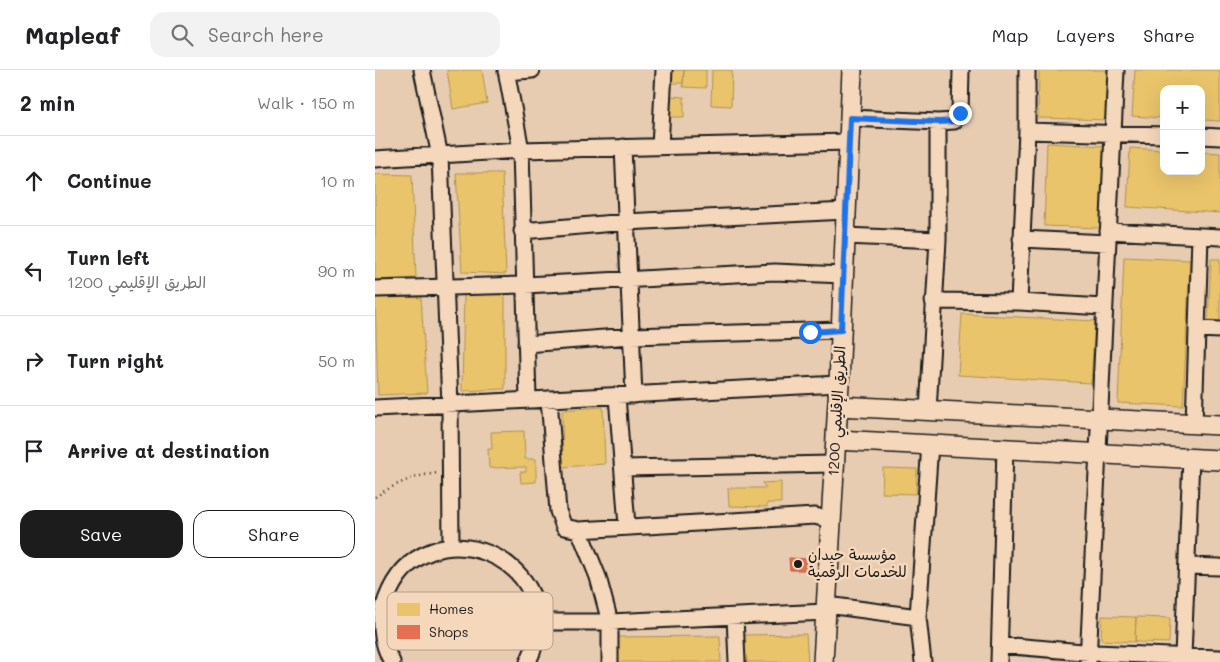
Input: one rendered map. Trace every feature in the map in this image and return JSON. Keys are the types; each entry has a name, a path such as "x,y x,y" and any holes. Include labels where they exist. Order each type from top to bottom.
{"street":[{"path":"422,70 440,156 450,405 451,547"},
{"path":"528,400 521,150 506,71 532,70"},
{"path":"660,147 664,70"},
{"name":"الطريق الإقليمي 1200","path":"823,662 833,464 838,406 852,70"},
{"path":"850,118 954,121 960,113 961,70"},
{"path":"1019,302 1027,131 1027,70"},
{"path":"1088,656 1103,307 1116,70"},
{"path":"928,412 938,240 939,122"},
{"path":"1027,131 1160,135"},
{"path":"1205,136 1220,137"},
{"path":"375,159 521,150 849,142"},
{"path":"623,147 634,395"},
{"path":"522,231 626,222 846,211"},
{"path":"845,236 938,240"},
{"path":"1021,239 1200,236 1220,238"},
{"path":"1194,424 1200,236"},
{"path":"375,290 525,285 629,278 775,272 843,275"},
{"path":"933,301 1019,302 1103,307"},
{"path":"1198,329 1220,330"},
{"path":"527,344 631,336 841,330"},
{"path":"375,408 839,384"},
{"path":"617,396 627,526"},
{"path":"549,399 560,521 564,526 579,530 815,516 830,520"},
{"path":"838,406 928,412 1220,425"},
{"path":"836,440 1220,460"},
{"path":"923,662 918,616 930,444"},
{"path":"999,662 1005,448"},
{"path":"1183,656 1191,458"},
{"path":"623,468 833,464"},
{"path":"579,530 598,577 610,622 610,662"},
{"path":"389,592 401,573 415,560 451,547 473,548 493,554 511,565 525,581 530,592"},
{"path":"1187,566 1220,567"},
{"path":"387,598 378,628 392,662"},
{"path":"553,622 610,622 735,617 826,608 918,616"},
{"path":"735,617 737,662"},
{"path":"1000,645 1088,656 1220,658"},
{"path":"528,662 534,650"}],"path":[{"path":"375,497 390,487 418,475 451,471"}],"building: Homes":[{"path":"447,70 482,70 487,103 453,109"},
{"path":"665,70 684,70 683,83 665,83"},
{"path":"684,70 706,70 706,88 683,87"},
{"path":"712,70 732,70 731,106 711,105"},
{"path":"1039,70 1111,70 1109,120 1038,118"},
{"path":"1135,70 1220,70 1220,121 1205,120 1205,85 1160,85 1160,118 1132,116"},
{"path":"670,96 684,97 684,117 669,117"},
{"path":"1047,143 1105,146 1101,228 1044,226"},
{"path":"1130,148 1160,150 1160,175 1205,175 1205,152 1220,153 1220,213 1127,207"},
{"path":"456,173 502,173 506,274 462,272"},
{"path":"375,174 412,175 416,278 375,280"},
{"path":"1124,257 1190,260 1183,406 1118,403"},
{"path":"1211,259 1220,259 1220,321 1208,321"},
{"path":"464,292 505,294 505,389 462,391"},
{"path":"421,297 427,393 378,395 375,298"},
{"path":"962,314 1095,321 1091,383 958,375"},
{"path":"603,407 605,464 563,467 562,410"},
{"path":"524,431 525,459 536,459 536,482 521,483 520,472 526,472 526,467 489,468 488,449 492,449 491,432"},
{"path":"883,468 917,469 916,494 882,493"},
{"path":"781,482 781,503 767,503 767,507 729,506 728,488 766,488 762,483"},
{"path":"1102,616 1136,617 1135,642 1101,640"},
{"path":"1136,617 1170,618 1169,643 1135,642"},
{"path":"806,634 808,662 742,662 742,635"},
{"path":"720,636 721,662 615,662 615,637"}],"building: Shops":[{"name":"مؤسسة حيدان للخدمات الرقمية","path":"789,558 806,559 806,570 790,570"}],"place":[{"name":"مؤسسة حيدان للخدمات الرقمية","path":"798,564"}],"route":[{"path":"810,332 841,330 850,118 939,122 954,121 960,113"}]}
